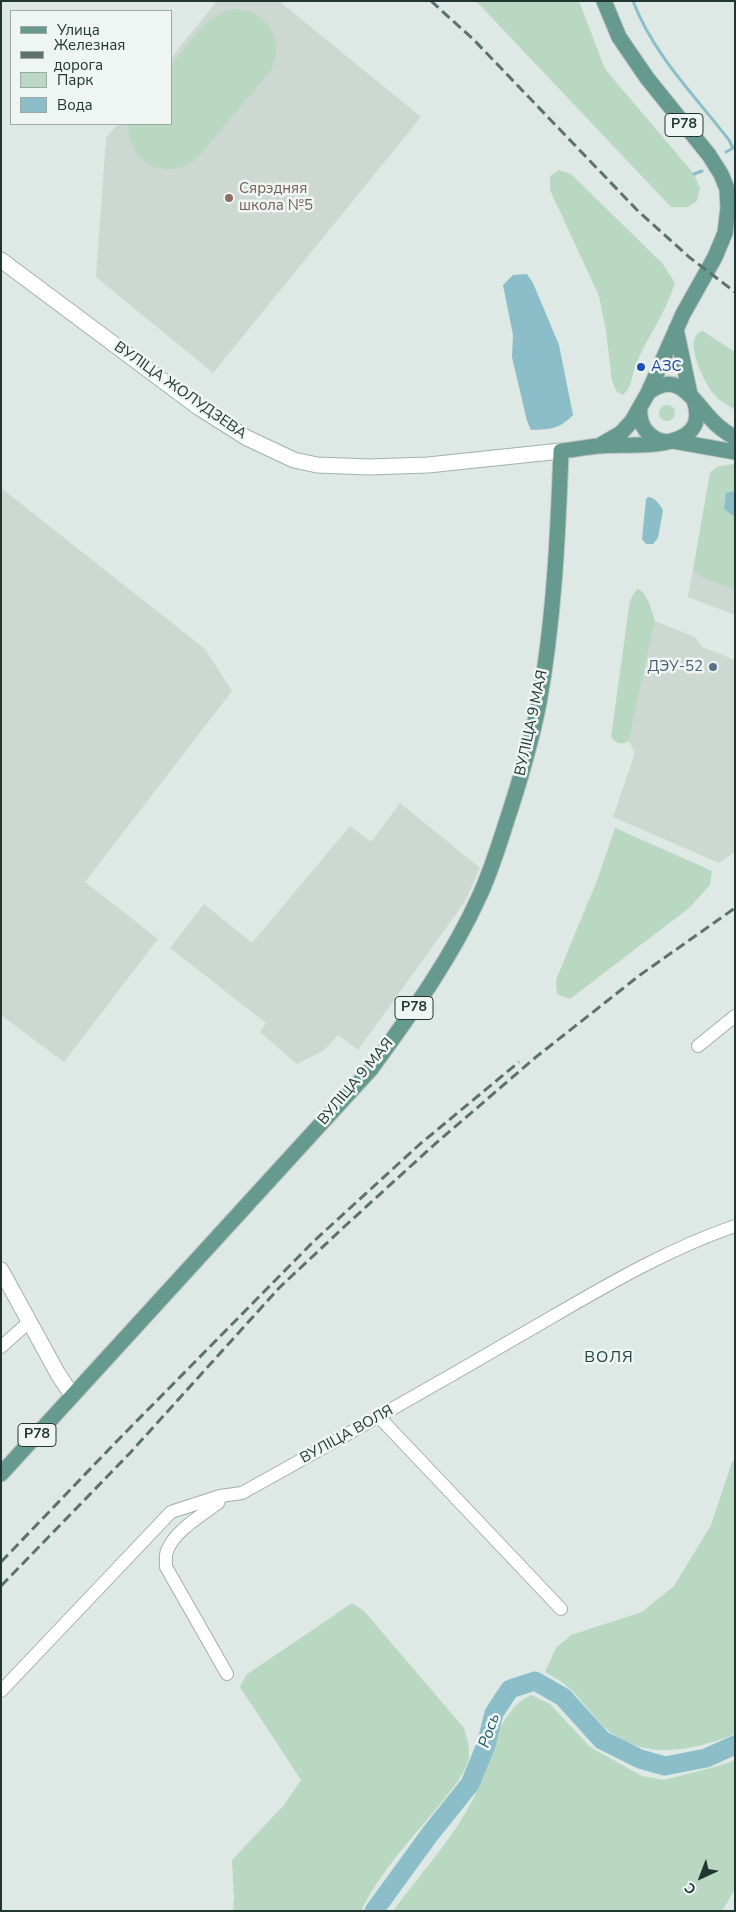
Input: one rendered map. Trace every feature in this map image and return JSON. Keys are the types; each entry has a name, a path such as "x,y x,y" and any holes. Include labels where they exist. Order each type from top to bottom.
{"main road":[{"name":"Р78","path":"599,446 621,433 648,393 676,329 715,257 725,234 727,220 727,189 721,174 709,155 647,78 619,37 604,1"},
{"name":"ВУЛІЦА ЖОЛУДЗЕВА","path":"1,260 198,407 247,438 294,460 317,465 418,466 560,451"},
{"path":"670,442 687,435 692,429 697,415 676,329"},
{"path":"648,393 666,384 679,386 692,397 715,424 735,438"},
{"path":"640,407 640,421 648,433 660,441 735,452"},
{"name":"Р78","path":"560,451 599,446 670,442"},
{"name":"ВУЛІЦА 9 МАЯ","path":"1,1474 371,1069 450,954 480,897 520,782 538,703 551,614 558,519 560,451"},
{"path":"1,1270 58,1374 72,1395"}],"street":[{"path":"698,1046 735,1016"},
{"name":"ВУЛІЦА ВОЛЯ","path":"1,1690 171,1512 220,1496 242,1493 647,1264 735,1226"},
{"path":"1,1347 29,1322"},
{"path":"379,1417 561,1609"},
{"path":"220,1496 218,1503 180,1533 170,1544 166,1553 166,1567 227,1674"}],"shaded area":[{"name":"Сярэдняя школа №5","path":"217,1 279,1 421,117 213,373 96,277 106,138 117,125 172,125 172,57"},
{"path":"734,464 735,615 688,597 710,473 717,467"},
{"path":"1,488 205,649 232,691 85,882 158,939 64,1062 1,1015"},
{"name":"ДЭУ-52","path":"655,621 695,637 702,647 735,660 735,852 719,863 613,817 635,753 629,741"},
{"path":"400,803 480,868 464,903 358,1050 338,1035 324,1050 297,1064 260,1032 266,1023 170,948 204,904 252,943 350,826 371,842"}],"green space":[{"path":"476,1 579,1 605,69 694,174 700,188 697,201 688,207 671,207"},
{"path":"237,9 249,12 258,16 272,31 276,50 275,61 270,72 196,159 183,167 166,169 154,167 144,161 134,149 130,139 129,125 172,125 172,64 192,38 208,22 226,11"},
{"path":"559,170 571,174 662,263 675,283 667,304 636,364 628,389 623,395 617,392 612,381 606,331 599,296 550,190 550,176"},
{"path":"703,331 735,352 735,410 715,396 700,370 696,360 694,341 697,335"},
{"path":"667,405 673,407 675,413 673,419 667,421 661,419 659,413 661,407"},
{"path":"734,464 735,590 701,577 695,572 694,566 710,473 717,467"},
{"path":"637,589 642,591 649,602 655,621 629,741 619,743 611,737 630,600"},
{"path":"615,828 712,871 710,885 689,908 570,999 557,994 556,980 598,878"},
{"path":"735,1459 735,1734 683,1749 648,1749 632,1744 616,1736 601,1724 569,1688 545,1672 556,1648 571,1635 642,1612 674,1586 711,1525 732,1462"},
{"path":"352,1603 364,1611 464,1728 469,1753 466,1767 449,1793 376,1884 361,1911 233,1911 232,1860 284,1805 301,1780 240,1687 246,1675"},
{"path":"531,1695 550,1704 590,1747 642,1776 664,1780 735,1760 735,1889 722,1911 393,1911 450,1837 470,1805 478,1789 502,1724 519,1703"}],"water":[{"path":"527,274 533,283 559,345 573,415 563,424 549,429 531,430 527,421 512,357 513,335 503,285 513,275"},
{"path":"735,491 735,517 724,509 726,493"},
{"path":"648,497 655,500 663,510 658,538 653,544 646,544 642,539 646,499"}],"waterway":[{"path":"633,1 641,20 663,57 729,140 733,148 726,152"},
{"path":"694,174 702,171"},
{"name":"Рось","path":"374,1911 430,1834 470,1784 486,1745 494,1713 510,1689 535,1681 563,1697 602,1740 640,1759 665,1766 706,1758 735,1745"}],"railway":[{"path":"431,1 474,40 637,210 689,257 735,292"},
{"path":"1,1586 130,1453 279,1288 345,1226 435,1144 536,1057 640,975 735,908"},
{"path":"1,1562 314,1241 420,1144 519,1062"}],"place":[{"name":"Сярэдняя школа №5","path":"229,198"},
{"name":"АЗС","path":"641,367"},
{"name":"ДЭУ-52","path":"713,667"}],"district":[{"name":"ВОЛЯ","path":"609,1358"}]}
